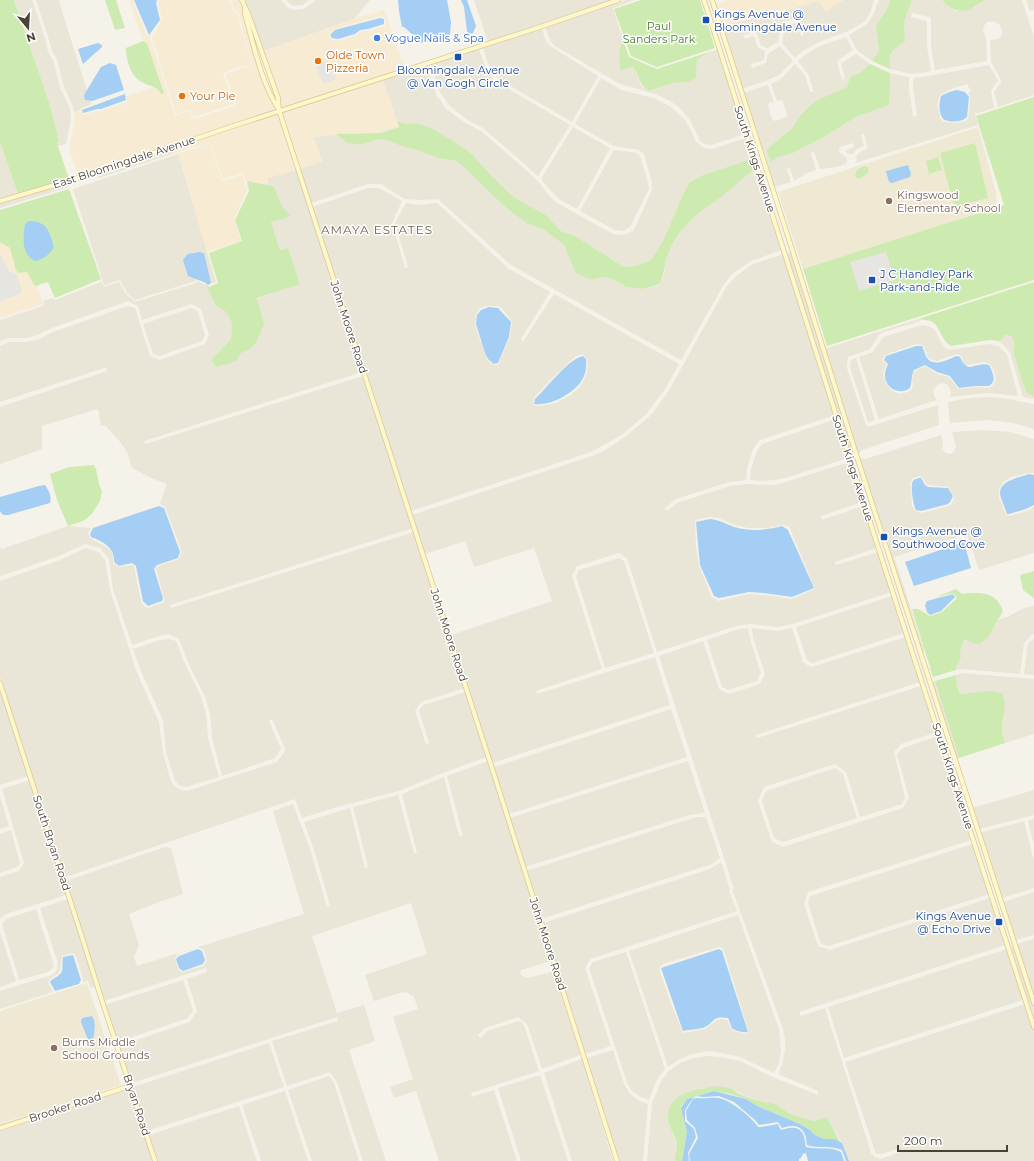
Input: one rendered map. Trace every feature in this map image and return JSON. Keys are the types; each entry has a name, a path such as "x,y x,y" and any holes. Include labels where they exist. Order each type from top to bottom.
{"main road":[{"name":"John Moore Road","path":"242,0 262,69 273,100 279,110 491,765 617,1161"},
{"name":"East Bloomingdale Avenue","path":"0,201 95,173 279,110 487,44 618,0"},
{"name":"South Kings Avenue","path":"704,0 875,537 1034,1027"},
{"name":"South Kings Avenue","path":"712,0 794,254 857,457 1034,1003"},
{"name":"South Bryan Road","path":"0,683 82,934 102,1004"},
{"path":"956,787 963,785"},
{"name":"Bryan Road","path":"102,1004 155,1161"},
{"name":"Brooker Road","path":"0,1128 130,1086"}],"shaded area":[{"path":"14,0 32,0 46,41 48,52 53,60 60,88 70,108 71,119 66,144 58,146 57,143 59,141 49,102"},
{"path":"36,0 60,0 59,2 87,90 84,95 85,100 91,101 92,104 81,108 80,110 74,112 73,106 64,87 57,59 52,51"},
{"path":"129,0 132,0 147,36 153,32 150,38 175,115 189,111 191,117 198,118 235,106 236,104 225,74 243,68 248,68 252,62 238,12 235,11 231,0 240,0 256,57 271,100 276,109 78,176 70,153 70,144 75,119 74,112 80,110 83,115 101,111 127,102 127,96 154,87 157,88 147,44 143,41"},
{"path":"159,0 229,0 234,13 236,12 251,61 248,67 243,66 223,73 234,104 198,116 191,115 190,109 176,114 152,38 162,19 158,3"},
{"path":"244,0 281,0 288,8 294,10 304,9 316,0 370,0 354,19 263,51 250,12"},
{"path":"286,0 309,0 303,5 294,6"},
{"path":"474,0 612,0 488,42"},
{"path":"625,0 634,0 613,8 623,40 620,50 619,63 633,67 641,86 649,91 673,83 689,82 696,78 697,60 718,48 745,134 711,145 704,144 700,141 690,120 680,108 670,101 655,94 620,84 555,46 550,41 545,27"},
{"path":"714,0 717,4 728,0 843,0 826,11 818,1 766,16 722,25"},
{"path":"843,0 874,0 870,13 865,21 846,32 819,42 803,51 795,58 782,43 785,26 796,23 801,36 804,35 797,18 782,22 778,42 768,48 761,46 757,33 754,32 743,35 745,39 754,36 758,48 765,51 764,60 751,64 752,68 766,63 768,54 780,46 793,61 779,75 742,89 722,25 766,16 818,1 826,10"},
{"path":"879,0 890,0 887,9 876,26 879,51 872,61 857,50 849,35 867,24 873,15"},
{"path":"912,0 942,0 955,11 963,11 975,7 984,0 1022,0 1034,37 1034,95 998,107 994,92 1001,80 991,62 990,40 998,39 1002,34 1002,31 1000,25 994,21 985,24 983,30 986,38 987,61 935,70 931,46 931,19 929,17 912,13 911,17 927,21 927,46 931,71 911,74 890,69 890,57 894,48 905,42 904,22"},
{"path":"1026,0 1034,0 1034,10 1030,11"},
{"path":"384,10 405,68 281,108 280,98 263,51 350,20","holes":["380,16 385,18 385,26 369,31 361,31 355,36 339,41 331,39 328,35 335,29"]},
{"path":"542,29 546,41 550,46 598,76 572,122 502,81 491,70 483,48"},
{"path":"846,37 853,50 837,62 842,80 845,79 841,63 856,54 870,64 860,73 851,76 847,87 836,92 800,116 791,129 766,150 771,162 776,158 793,153 824,137 856,117 889,105 890,73 909,77 913,117 917,116 913,78 989,65 998,80 991,91 994,108 975,114 978,125 855,163 857,160 856,156 868,148 864,134 861,135 864,146 857,149 853,154 849,154 844,151 854,147 853,143 840,147 840,153 847,158 845,164 837,167 820,169 814,152 811,153 816,170 807,173 794,181 790,168 787,169 791,182 774,187 743,93 768,85 774,102 769,103 768,106 772,119 775,121 786,117 787,115 783,101 777,101 771,84 781,79 795,64 805,75 810,92 814,92 808,74 798,61 820,46","holes":["967,84 971,91 968,94 970,96 968,119 956,123 943,122 940,118 937,104 940,95 948,90"]},
{"path":"479,49 485,67 493,79 570,125 538,176 483,128 466,119 449,105 440,92 431,64"},
{"path":"328,61 329,64 333,62 336,71 331,73 332,76 335,75 336,79 323,84 316,65"},
{"path":"427,66 436,94 446,109 464,122 481,131 537,180 557,203 613,234 625,235 634,230 652,190 652,182 644,154 639,150 614,146 575,124 601,78 621,90 654,98 671,107 685,120 696,142 704,148 712,149 746,138 782,250 751,261 732,274 724,284 681,360 511,265 438,199 405,199 381,184 368,184 311,203 300,169 322,161 314,137 336,134 347,143 361,145 378,139 390,141 400,146 417,150 437,158 457,161 505,207 528,224 543,229 564,245 569,255 592,280 602,277 612,279 626,287 643,289 660,285 664,275 666,258 669,250 685,226 711,203 753,170 751,159 703,175 690,182 685,190 663,241 651,260 635,266 624,267 575,236 561,231 546,215 515,198 473,155 461,146 416,123 406,124 397,121 383,79"},
{"path":"383,79 399,127 380,133 357,133 314,137 322,161 300,169 282,112"},
{"path":"278,113 296,170 267,178 268,185 259,185 249,181 247,183 242,173 223,179 210,142 172,154 171,150"},
{"path":"573,127 610,148 577,209 559,199 541,179"},
{"name":"Kingswood Elementary School","path":"978,127 997,196 996,206 934,228 803,269 778,192"},
{"path":"0,142 18,194 0,199"},
{"path":"210,143 222,181 242,175 247,190 234,219 241,241 207,252 178,154"},
{"path":"171,150 172,154 99,178 98,174"},
{"path":"614,150 637,153 640,156 649,189 630,227 624,231 615,230 580,211"},
{"path":"178,154 216,282 210,284 196,279 195,281 135,300 128,294 120,280 104,285 73,189"},
{"path":"296,170 362,372 144,441 145,444 363,376 413,528 170,605 171,608 414,532 464,688 421,702 415,711 426,744 429,743 419,711 423,705 466,692 487,757 399,791 302,818 295,799 65,877 0,677 0,581 60,560 86,548 99,552 105,560 110,590 137,673 159,722 163,753 171,782 178,789 187,791 277,762 285,751 285,748 272,719 269,721 281,749 275,758 222,776 212,738 210,714 205,697 179,639 168,634 132,645 113,589 109,559 100,548 85,544 59,556 0,576 0,547 2,549 68,526 91,528 88,533 90,538 111,551 113,556 113,564 119,567 132,565 134,567 141,601 144,606 148,608 164,602 156,569 158,566 179,559 182,552 165,507 160,504 167,484 132,468 127,452 121,443 105,425 101,426 98,409 42,426 42,449 0,464 0,407 107,371 107,367 0,402 0,346 9,342 27,342 39,339 53,332 128,306 135,308 150,356 160,360 205,344 209,335 201,309 191,304 142,320 138,306 128,301 52,328 38,335 26,338 8,338 0,341 0,320 43,306 43,301 53,298 55,300 101,282 104,287 119,282 127,295 135,302 196,283 197,281 206,285 216,306 226,312 232,323 231,339 211,360 216,367 237,360 240,354 250,349 256,299 300,283 287,248 280,250 271,222 285,211 279,201 275,187 268,185 267,178"},
{"path":"68,184 69,187 0,208 0,203"},
{"path":"368,188 379,188 402,201 392,223 405,268 408,267 395,223 406,203 420,205 437,203 509,269 550,292 521,339 523,342 554,294 679,364 665,389 647,413 623,434 591,452 411,511 312,207","holes":["499,306 512,322 510,337 498,365 494,365 487,360 475,325 476,314 480,308","583,354 587,359 588,366 585,378 579,388 569,396 556,403 539,406 533,405 534,398 551,379 576,356"]},
{"path":"10,207 43,304 0,318 0,210"},
{"path":"790,252 854,455 851,456 787,253"},
{"path":"886,252 895,280 859,291 850,262"},
{"path":"0,254 9,271 17,275 22,291 20,294 0,301"},
{"path":"784,254 835,415 760,440 753,449 747,468 746,480 729,482 676,499 665,508 667,511 677,503 730,486 748,484 773,485 783,483 849,462 862,502 821,516 822,520 863,506 877,548 835,562 836,565 878,552 891,592 793,624 777,627 751,624 736,626 657,652 627,558 619,553 577,566 572,576 602,669 536,691 537,694 655,657 670,705 492,763 451,635 552,601 534,548 474,567 465,541 425,554 412,515 592,456 604,451 625,437 650,416 668,392 727,286 735,277 753,264","holes":["710,517 719,518 735,525 748,528 767,528 782,525 789,526 815,589 792,599 749,594 718,601 712,597 699,566 696,547 695,520"]},
{"path":"192,308 198,311 205,335 202,341 159,356 153,354 143,324"},
{"path":"918,319 921,321 881,333 870,349 848,357 847,368 866,425 868,427 938,405 939,425 862,450 858,454 824,346 827,348"},
{"path":"922,325 929,326 935,331 944,347 948,350 990,344 998,346 1007,354 1018,396 987,393 950,397 951,393 949,387 946,384 940,383 933,391 937,400 879,419 859,357 873,352 883,337","holes":["916,344 923,345 928,357 932,360 937,361 957,354 961,356 964,364 967,365 984,362 990,364 996,379 993,385 989,388 976,387 958,389 949,377 937,374 925,366 915,371 912,380 912,389 908,392 899,394 891,390 886,384 883,374 886,364 882,359 885,355"]},
{"path":"1005,335 1011,336 1014,342 1013,351 1022,381 1026,392 1034,397 1034,399 1023,397 1010,353 1001,342 996,341 1000,341"},
{"path":"856,358 875,420 868,422 850,368 851,360"},
{"path":"968,398 1002,398 1034,404 1034,429 1013,423 985,420 950,423 948,402"},
{"path":"836,419 848,458 782,479 762,481 750,480 751,469 757,451 762,444"},
{"path":"982,430 1010,432 1034,439 1034,473 1011,477 1003,482 999,489 999,498 1006,515 1010,516 1027,511 1034,507 1034,553 979,570 967,534 894,557 925,652 922,653 859,458 865,459 941,435 943,442 942,450 950,454 954,452 956,447 952,432","holes":["919,476 922,477 928,485 949,487 954,497 952,504 922,513 915,511 912,506 910,483 913,478"]},
{"path":"619,558 624,561 654,653 605,668 576,576 579,570"},
{"path":"892,596 904,633 812,663 807,660 796,627"},
{"path":"1034,606 1034,634 1024,643 1020,674 961,669 956,670 961,658 960,652 964,639 972,643 995,626 998,620 1024,608"},
{"path":"748,628 761,673 757,681 728,690 722,687 707,640 736,630"},
{"path":"752,628 778,631 792,628 803,662 812,667 906,637 920,682 756,735 757,738 921,686 937,732 901,744 894,752 905,798 902,804 860,817 846,772 835,764 764,787 758,801 772,842 783,847 903,808 909,798 897,754 903,748 938,736 971,840 808,892 804,904 818,946 830,950 990,898 1005,945 799,1012 801,1016 825,1008 871,1153 875,1157 881,1159 900,1152 898,1149 877,1154 875,1151 845,1062 1025,1004 1034,1033 1034,1161 849,1161 842,1143 827,1117 814,1121 792,1115 775,1104 755,1100 733,1090 704,1088 676,1098 669,1123 677,1146 675,1161 647,1161 652,1103 661,1081 669,1071 680,1063 694,1058 708,1056 740,1061 775,1078 818,1095 818,1091 778,1074 782,1065 785,1050 783,1029 732,889 734,889 659,656 703,641 719,689 729,694 760,684 765,674 753,638"},
{"path":"169,639 176,641 202,699 206,715 208,738 219,777 186,787 180,786 175,781 166,752 163,720 133,649 160,640"},
{"path":"1034,639 1034,675 1024,674 1027,648 1029,642"},
{"path":"962,673 1034,679 1034,734 1005,743 1002,731 1004,718 989,691 959,694 956,675"},
{"path":"935,681 959,758 956,759 931,682"},
{"path":"0,689 28,776 0,785"},
{"path":"671,709 687,757 509,814 494,767"},
{"path":"488,761 551,961 521,970 520,974 526,978 554,971 580,1055 542,1069 527,1024 518,1017 485,1028 478,1035 481,1038 487,1031 519,1021 524,1025 539,1071 471,1093 472,1097 494,1090 517,1161 439,1161 416,1091 394,1098 390,1087 413,1079 393,1017 418,1009 414,997 406,992 374,1001 365,975 427,954 411,903 312,936 337,1013 364,1005 375,1041 349,1050 386,1161 363,1161 337,1082 330,1072 287,1086 272,1041 338,1021 337,1017 132,1083 119,1046 190,1022 197,1011 187,979 207,972 206,968 104,1001 66,881 165,847 171,848 183,894 129,914 139,945 134,957 137,966 198,947 304,914 273,811 293,804 311,852 327,907 330,906 316,856 304,822 350,808 365,868 368,867 353,807 398,795 414,853 417,853 402,794 444,777 459,836 463,836 447,776","holes":["198,947 204,950 207,960 204,966 182,972 178,969 175,958 178,954"]},
{"path":"688,761 705,813 689,815 525,867 510,818"},
{"path":"835,768 843,774 857,818 783,842 774,838 762,801 766,791"},
{"path":"30,780 66,895 6,914 0,919 0,877 19,871 24,863 2,789"},
{"path":"1034,790 1034,815 979,829 972,808"},
{"path":"0,797 9,826 0,829"},
{"path":"699,817 706,817 720,858 712,864 541,919 526,871"},
{"path":"1034,819 1034,845 1028,821"},
{"path":"1024,821 1034,861 1034,888 1002,898 980,833"},
{"path":"11,830 20,864 17,867 0,873 0,834"},
{"path":"973,844 989,894 829,946 821,944 808,903 810,896"},
{"path":"721,862 731,890 729,891 737,911 590,959 585,968 611,1046 585,1054 543,923 710,869"},
{"path":"1034,892 1034,935 1015,940 1003,902"},
{"path":"68,899 95,987 91,988 88,981 82,982 83,980 77,959 73,953 62,956 58,974 51,978 48,982 53,992 0,1009 0,991 49,976 54,974 57,970 58,963 40,908"},
{"path":"36,909 54,966 48,972 19,980 2,924 6,919"},
{"path":"738,915 779,1029 781,1049 779,1064 774,1073 740,1057 708,1051 692,1054 678,1060 668,1067 629,951","holes":["719,947 722,948 749,1033 745,1034 734,1031 727,1020 721,1019 717,1020 705,1029 683,1033 660,972 660,967 666,963"]},
{"path":"0,932 16,981 0,987"},
{"path":"1034,939 1034,997 1017,944"},
{"path":"1013,946 1034,1009 1034,1017 1011,947"},
{"path":"1007,949 1023,1000 844,1058 828,1007"},
{"path":"626,952 665,1069 657,1079 649,1100 633,1092 627,1083 589,968 593,962"},
{"path":"183,980 193,1011 188,1018 118,1042 105,1005"},
{"name":"Burns Middle School Grounds","path":"87,983 121,1085 0,1124 0,1011"},
{"path":"269,1043 284,1087 147,1131 133,1087"},
{"path":"613,1050 624,1084 630,1094 640,1101 648,1104 643,1161 619,1161 586,1058"},
{"path":"582,1059 613,1161 572,1161 544,1073"},
{"path":"540,1075 568,1161 521,1161 498,1088"},
{"path":"329,1076 334,1083 359,1161 312,1161 288,1090"},
{"path":"129,1088 153,1161 0,1161 0,1130"},
{"path":"285,1091 308,1161 261,1161 242,1105"},
{"path":"239,1106 257,1161 157,1161 149,1135"}],"green space":[{"path":"0,0 14,0 49,102 59,141 57,143 69,179 18,194 0,142"},
{"path":"105,0 116,0 125,28 115,30"},
{"name":"Paul Sanders Park","path":"641,0 700,0 715,48 657,67 631,56 614,9"},
{"path":"890,0 912,0 904,22 905,42 892,52 890,69 872,61 879,51 876,26 887,9"},
{"path":"942,0 984,0 973,8 962,11 952,9"},
{"path":"623,40 629,57 657,69 709,52 697,60 696,78 689,82 673,83 649,91 641,83 633,67 621,70 619,56"},
{"path":"143,41 147,44 164,93 161,94 155,88 138,80 130,68 126,48"},
{"path":"870,64 890,73 889,105 856,117 824,137 793,153 776,158 771,162 766,150 791,129 800,116 811,105 818,100 847,87 851,76 860,73"},
{"path":"1034,97 1034,280 827,346 803,269 1004,205 976,116"},
{"path":"397,121 406,124 416,123 433,129 461,146 473,155 515,198 546,215 561,231 575,236 624,267 635,266 651,260 663,241 685,190 690,182 703,175 751,159 754,170 698,214 680,233 668,253 660,284 643,289 626,287 612,279 602,277 592,280 576,273 564,245 543,229 528,224 505,207 457,161 437,158 417,150 400,146 390,141 379,139 361,145 347,143 336,134 380,133 399,127"},
{"path":"975,143 988,198 954,207 940,153"},
{"path":"938,157 942,170 929,174 926,161"},
{"path":"866,166 869,172 861,178 856,178 855,176 857,170"},
{"path":"248,181 275,187 282,206 291,215 271,222 280,250 288,248 300,284 257,298 264,324 255,344 250,349 240,354 237,360 216,367 211,360 231,339 232,323 226,312 216,306 206,285 209,287 218,283 209,253 242,241 235,220 249,191"},
{"path":"69,189 101,279 55,298 48,282 36,286 27,272 18,273 16,270 10,248 0,242 0,210"},
{"path":"1034,282 1034,397 1026,392 1013,351 1014,342 1011,336 1005,335 1000,341 990,340 951,346 945,341 937,327 931,321 918,319"},
{"path":"94,465 102,491 100,501 91,515 83,521 68,526 57,500 50,474 69,467"},
{"path":"1034,571 1034,598 1023,590 1020,575"},
{"path":"956,589 962,594 981,593 992,596 1000,604 1003,611 989,636 980,644 972,643 964,639 960,652 961,658 956,670 933,677 912,609 918,609 930,616 942,612 956,599 956,596 953,593 934,598"},
{"path":"956,675 957,687 960,694 989,691 1002,693 1005,702 1002,731 1005,743 959,758 935,681"},
{"path":"720,1086 730,1088 739,1094 755,1100 775,1104 792,1115 814,1121 827,1117 840,1142 835,1139 824,1139 815,1135 800,1124 757,1106 746,1099 714,1091 687,1099 681,1107 687,1132 682,1161 675,1161 677,1143 669,1123 668,1113 671,1105 676,1098 684,1094"}],"water":[{"path":"134,0 157,0 156,3 160,20 149,35"},
{"path":"398,0 447,0 451,22 450,35 442,40 432,38 431,41 420,43 413,41 415,36 414,34 402,27"},
{"path":"461,0 467,0 476,26 473,33 469,34 467,31 464,7"},
{"path":"380,18 384,19 384,24 360,30 355,34 338,39 332,38 330,35 335,30"},
{"path":"98,43 102,45 102,47 83,64 78,49"},
{"path":"110,63 116,65 124,90 92,101 85,100 84,95 101,67"},
{"path":"957,90 965,92 969,97 967,117 965,119 953,122 944,120 940,108 941,96"},
{"path":"125,94 126,100 101,109 83,113 82,110"},
{"path":"908,165 911,174 910,177 892,183 889,182 886,171"},
{"path":"29,221 40,223 47,228 54,248 46,256 35,261 27,254 24,245 25,224"},
{"path":"200,252 204,253 211,283 208,285 188,276 183,260 188,254"},
{"path":"489,307 498,308 511,322 509,337 498,363 494,364 488,359 485,353 476,324 477,315 481,310"},
{"path":"916,346 922,346 927,358 930,361 938,363 957,356 960,357 966,366 969,367 984,364 989,365 993,374 993,382 989,386 959,388 950,376 937,372 925,365 914,370 910,388 897,391 890,387 885,379 885,371 888,364 884,360 886,356"},
{"path":"583,356 586,359 585,372 580,383 572,391 555,401 544,404 534,404 535,399 564,368"},
{"path":"1029,474 1034,475 1034,505 1026,509 1007,514 1001,498 1001,488 1009,481"},
{"path":"921,478 928,487 948,488 953,496 950,502 948,504 921,511 916,510 913,500 912,483 915,479"},
{"path":"45,485 50,494 50,503 8,515 3,515 0,511 0,497"},
{"path":"159,506 164,508 180,552 178,558 157,565 154,569 163,598 162,601 148,606 143,601 136,566 132,563 119,566 114,562 111,549 104,543 91,537 90,534 93,528"},
{"path":"710,519 746,530 770,529 782,526 788,530 814,588 792,597 749,592 719,598 714,596 700,565 696,522"},
{"path":"964,542 971,568 914,586 905,562"},
{"path":"953,594 955,597 941,611 930,615 927,612 925,605 927,601"},
{"path":"198,949 202,951 205,960 203,964 183,971 179,968 176,959 179,956"},
{"path":"719,949 722,951 748,1032 740,1032 733,1029 728,1018 722,1017 715,1019 706,1027 683,1031 661,968"},
{"path":"73,955 81,980 79,984 55,991 50,982 61,973 63,957"},
{"path":"92,1016 95,1025 93,1041 89,1042 81,1022 82,1018"},
{"path":"714,1091 746,1099 757,1106 800,1124 815,1135 824,1139 835,1139 842,1143 849,1161 846,1161 842,1150 807,1145 806,1136 798,1127 789,1126 782,1128 778,1122 759,1125 734,1102 719,1096 697,1096"},
{"path":"697,1096 693,1098 685,1110 685,1121 694,1129 696,1137 688,1153 689,1161 682,1161 687,1132 681,1108 687,1099"},
{"path":"693,1099 723,1099 746,1114 758,1127 778,1124 781,1130 788,1128 798,1129 803,1133 806,1147 837,1150 841,1152 844,1161 808,1161 806,1153 803,1154 799,1161 690,1161 689,1154 698,1138 695,1128 687,1120 686,1111"}],"place":[{"name":"Kings Avenue @ Bloomingdale Avenue","path":"706,20"},
{"name":"Vogue Nails & Spa","path":"377,38"},
{"name":"Bloomingdale Avenue @ Van Gogh Circle","path":"458,57"},
{"name":"Olde Town Pizzeria","path":"318,61"},
{"name":"Your Pie","path":"182,96"},
{"name":"Kingswood Elementary School","path":"889,201"},
{"name":"J C Handley Park Park-and-Ride","path":"872,280"},
{"name":"Kings Avenue @ Southwood Cove","path":"884,537"},
{"name":"Kings Avenue @ Echo Drive","path":"999,922"},
{"name":"Burns Middle School Grounds","path":"54,1048"}],"district":[{"name":"AMAYA ESTATES","path":"377,230"}]}
